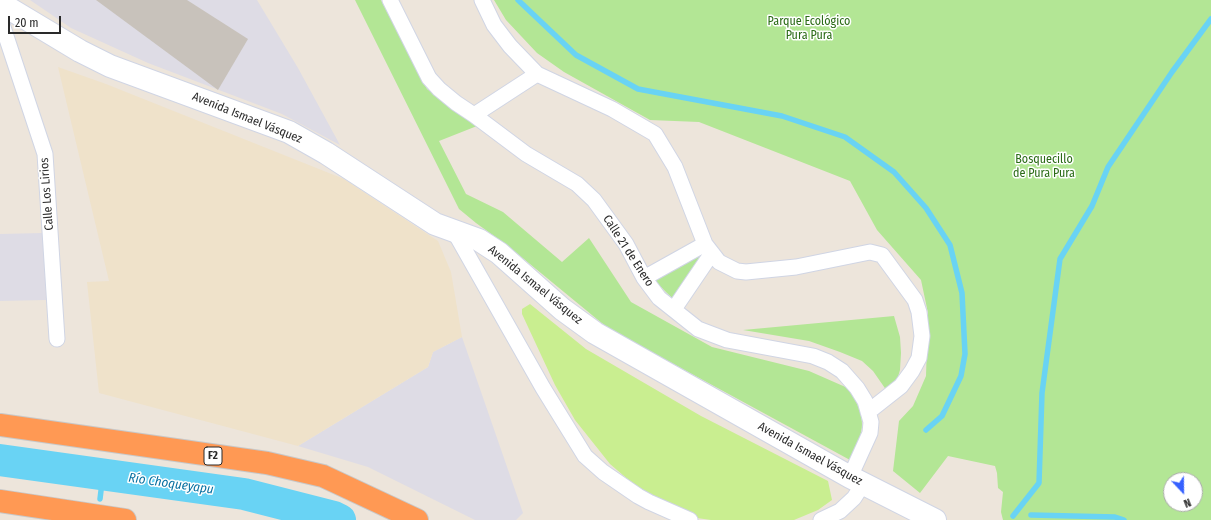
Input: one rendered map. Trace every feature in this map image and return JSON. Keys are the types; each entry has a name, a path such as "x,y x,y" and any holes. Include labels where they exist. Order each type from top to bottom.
{"highway":[{"name":"F2","path":"0,426 267,463 316,474 417,520"},
{"path":"0,501 125,520"}],"main road":[{"name":"Avenida Ismael Vásquez","path":"5,6 80,52 110,66 289,132 326,153 435,224 479,240 499,253 562,309 595,332 857,481 935,520"}],"street":[{"name":"Calle 21 de Enero","path":"390,0 429,78 456,104 474,115 526,154 577,184 589,194 626,244 644,278 659,298 698,329 727,340 813,356 828,362 842,371 857,388 865,401 871,422 870,433 854,498 840,511 821,520"},
{"path":"482,0 494,25 510,46 537,74 612,109 654,134 675,167 708,249 719,262 737,271 746,272 796,267 870,252 882,255 915,300 919,312 922,336 919,358 912,371 901,386 868,412"},
{"name":"Calle Los Lirios","path":"5,6 1,21 45,154 57,339"},
{"path":"474,115 537,74"},
{"path":"454,231 543,388 585,456 603,472 638,496 690,520"},
{"path":"644,278 708,249"},
{"path":"674,309 708,249"}],"shaded area":[{"path":"30,0 257,0 298,68 340,145 282,114 148,63 71,28"},
{"path":"58,67 106,84 344,179 438,241 451,272 462,337 433,352 428,367 298,446 99,393 87,282 109,281"},
{"path":"43,233 46,300 0,301 0,234"},
{"path":"462,337 523,513 516,520 475,520 368,467 298,446 428,367 433,352"}],"green space":[{"path":"355,0 381,0 427,89 477,126 439,141 466,194 503,212 562,262 589,238 631,302 712,347 809,371 850,389 860,410 862,429 860,438 850,460 609,329 508,246 459,209"},
{"name":"Bosquecillo de Pura Pura","path":"494,0 1211,0 1211,520 1003,520 1001,512 1003,492 998,488 995,466 948,456 920,493 893,471 899,421 913,406 926,376 928,313 921,280 877,230 850,181 699,122 650,120 564,72 537,53 506,20"},
{"path":"701,255 672,298 654,280"},
{"path":"530,304 586,349 701,416 828,481 832,500 818,510 794,520 711,520 697,518 666,506 638,488 610,464 575,420 555,385 522,314 522,309"},
{"path":"894,316 900,337 900,370 894,390 889,394 873,371 862,361 809,341 743,330"}],"building":[{"path":"96,0 187,0 248,39 218,90"}],"waterway":[{"path":"518,0 576,55 638,89 782,116 845,137 894,172 926,208 950,245 962,293 965,354 961,376 942,416 926,430"},
{"path":"1013,516 1039,483 1042,393 1060,259 1092,206 1108,167 1172,72 1211,19"},
{"name":"Río Choqueyapu","path":"0,460 244,494 334,517 340,520"},
{"path":"100,499 103,474"},
{"path":"1031,515 1115,517 1124,520"}],"park label":[{"name":"Parque Ecológico Pura Pura","path":"809,29"}]}
